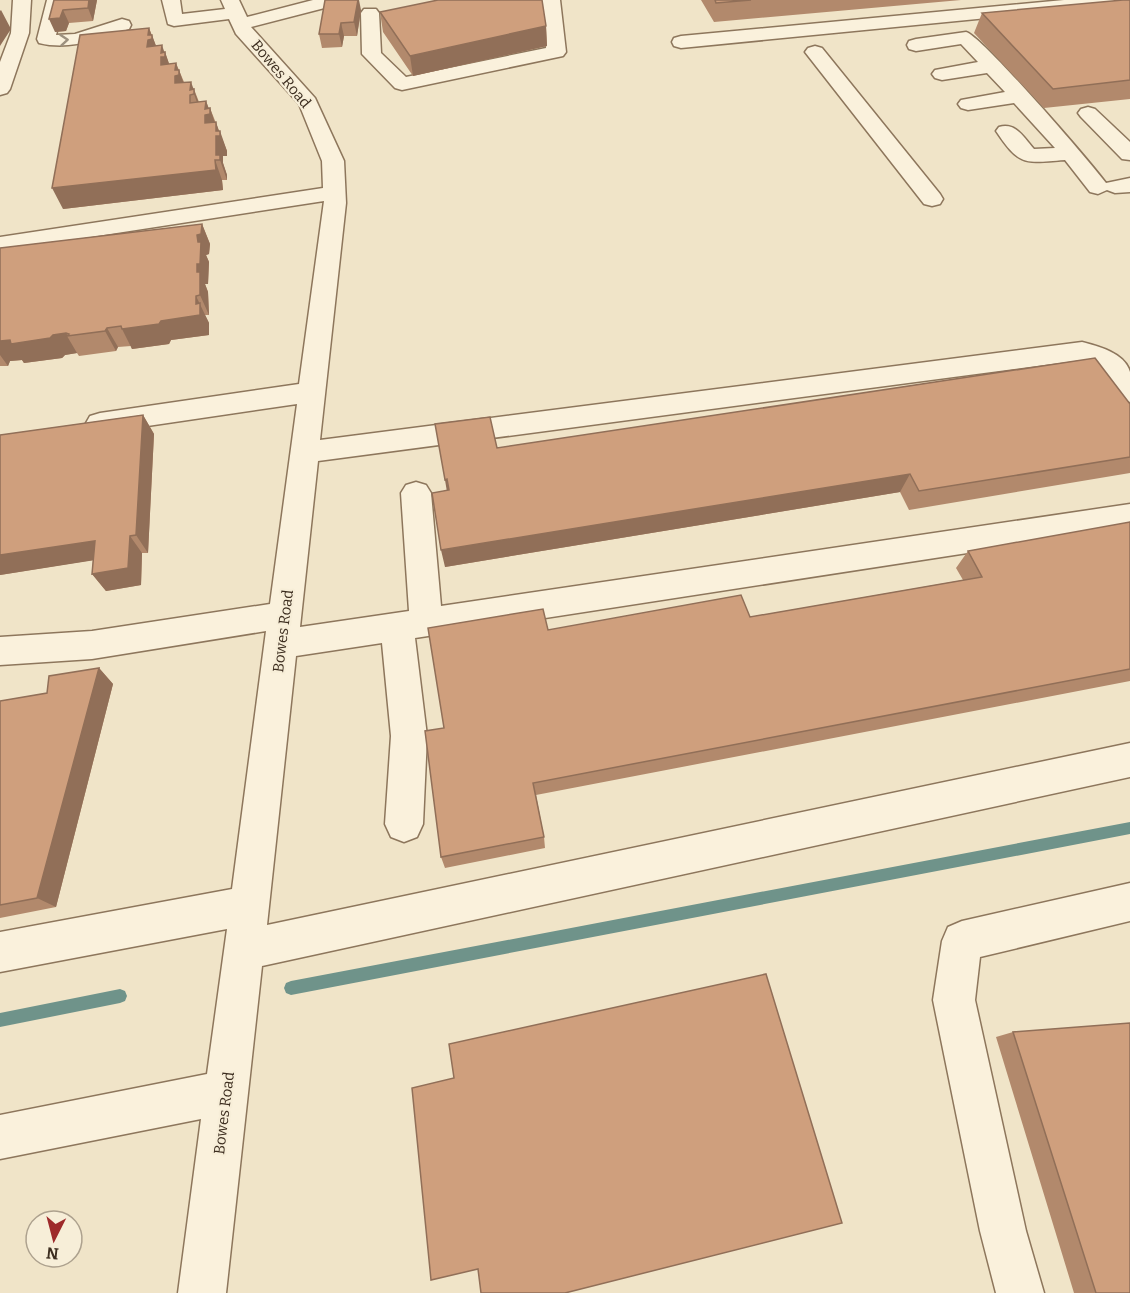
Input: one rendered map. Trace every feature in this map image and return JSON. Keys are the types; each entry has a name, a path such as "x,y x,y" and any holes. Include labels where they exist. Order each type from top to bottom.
{"street":[{"path":"56,0 46,39 53,41 87,38 97,31 122,25"},
{"path":"171,0 174,20 328,0"},
{"path":"375,8 372,54 402,84 556,52 550,0"},
{"path":"681,42 1120,0"},
{"path":"0,15 22,7 21,33 1,83"},
{"name":"Bowes Road","path":"202,1293 312,392 334,193 333,161 308,102 243,30 235,12"},
{"path":"916,45 966,38 1071,153 1114,186"},
{"path":"815,52 932,198"},
{"path":"942,74 992,66"},
{"path":"968,104 1019,96"},
{"path":"1088,113 1130,154"},
{"path":"1006,131 1029,156 1071,153"},
{"path":"0,244 334,193"},
{"path":"304,452 1082,351 1097,354 1108,360 1130,392"},
{"path":"80,426 312,392"},
{"path":"404,824 409,736 416,493"},
{"path":"0,651 283,629 412,624 1130,516"},
{"path":"244,950 1130,760"},
{"path":"1020,1293 1003,1231 954,1000 962,941 1130,902"},
{"path":"0,952 249,905"},
{"path":"0,1137 226,1092"}],"building":[{"path":"54,0 89,0 88,8 63,10 60,18 49,19"},
{"path":"325,0 358,0 354,22 341,23 339,34 319,34"},
{"path":"438,0 542,0 546,26 410,56 380,12"},
{"path":"715,0 751,0 716,3"},
{"path":"1130,0 1130,80 1053,89 982,13"},
{"path":"149,28 148,35 152,35 152,39 148,40 147,47 162,45 161,53 165,52 165,57 161,57 161,65 176,63 175,70 179,70 179,75 175,76 175,83 191,82 190,90 194,89 194,94 190,95 190,103 206,101 205,109 210,108 210,114 205,115 205,123 216,122 216,131 220,131 220,136 216,136 216,155 220,155 220,160 215,160 216,170 52,188 80,35"},
{"path":"202,224 201,234 197,235 198,242 201,242 200,264 197,264 197,272 200,272 200,295 196,296 196,304 200,303 200,315 161,321 159,324 122,329 121,326 107,328 105,331 67,336 69,334 66,333 11,344 10,340 0,341 0,248"},
{"path":"1095,358 1130,404 1130,457 919,491 910,474 441,550 432,493 449,490 447,479 445,480 435,424 490,417 497,448"},
{"path":"143,415 136,535 130,536 128,568 92,574 95,541 0,555 0,435"},
{"path":"1130,522 1130,669 533,783 544,837 441,857 425,731 444,728 428,628 543,609 548,630 741,595 750,617 982,577 968,551"},
{"path":"99,668 37,898 0,905 0,701 47,693 49,676"},
{"path":"766,974 842,1223 565,1293 481,1293 478,1269 431,1280 412,1088 454,1078 449,1044"},
{"path":"1130,1023 1130,1293 1096,1293 1013,1032"}],"waterway":[{"path":"291,988 1130,828"},
{"path":"0,1020 120,996"}]}
